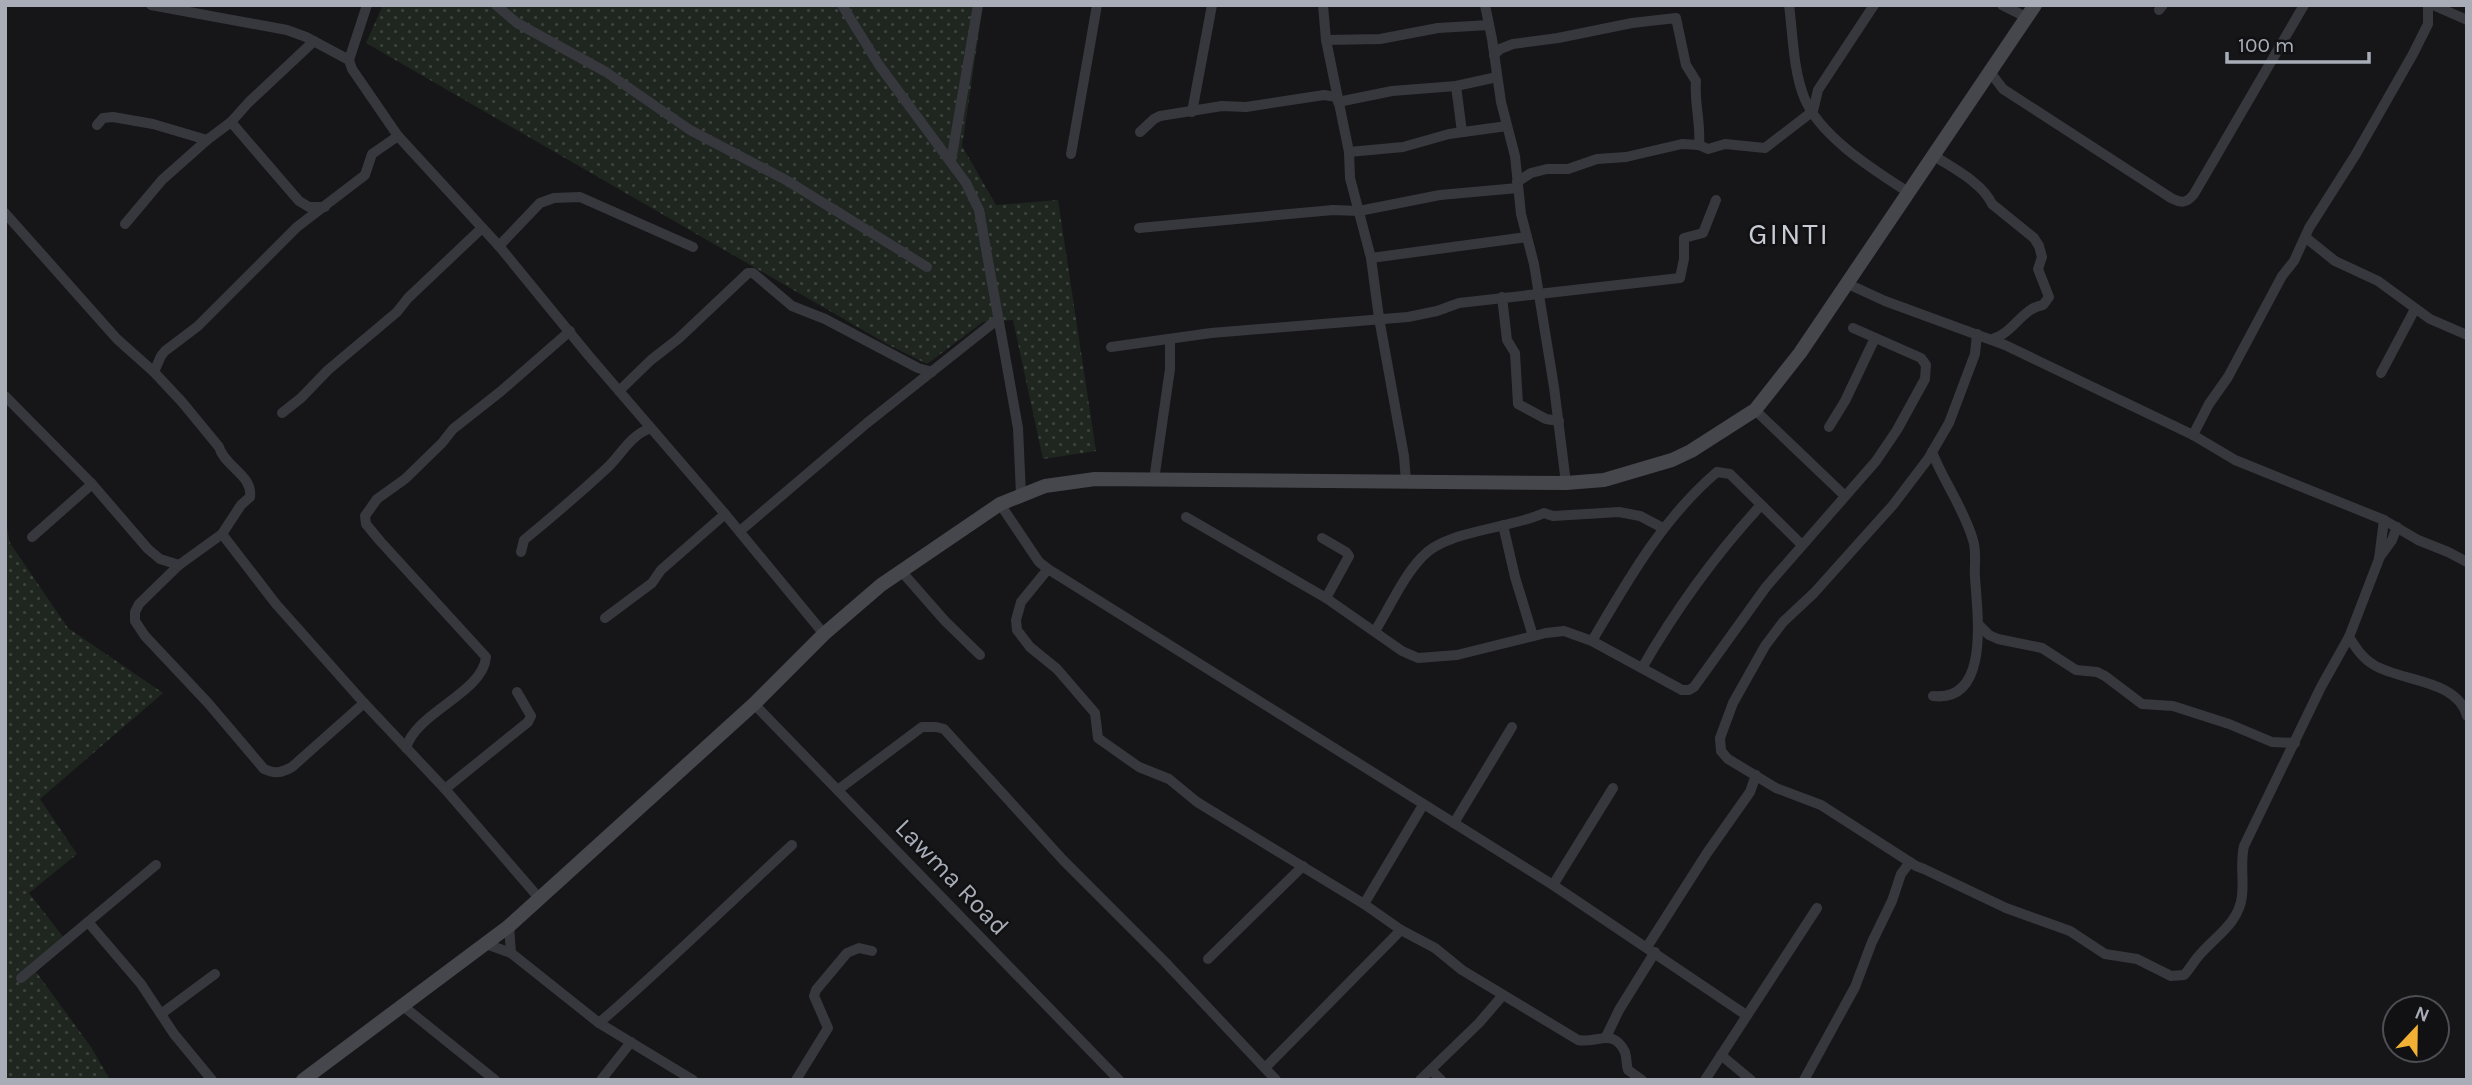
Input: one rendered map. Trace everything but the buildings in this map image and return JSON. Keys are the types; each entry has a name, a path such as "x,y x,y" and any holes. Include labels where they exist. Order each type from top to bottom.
{"main road":[{"path":"303,1080 509,926 754,704 824,634 881,585 1000,504 1060,482 1095,479 1566,483 1604,480 1672,460 1691,451 1755,410 1800,353 2031,11"}],"street":[{"path":"151,5 281,29 314,41 349,60"},
{"path":"367,5 349,60 352,69 398,136 499,246 824,634"},
{"path":"496,5 517,23 606,72 690,130 786,180 927,267"},
{"path":"842,5 853,20 864,44 951,161 979,210 1018,428 1021,495"},
{"path":"853,20 856,5"},
{"path":"951,161 978,5"},
{"path":"1071,154 1097,5"},
{"path":"1192,112 1212,5"},
{"path":"1323,5 1326,40 1349,152 1350,178 1371,258 1406,482"},
{"path":"1485,5 1497,77 1515,156 1521,214 1539,294 1566,483"},
{"path":"1789,5 1803,94 1813,111 1836,140 1866,166 1908,192"},
{"path":"1139,228 1333,210 1359,211 1440,195 1518,185 1531,173 1547,169 1569,169 1597,159 1626,158 1682,144 1699,145 1708,149 1725,144 1765,148 1813,111 1818,90 1874,5"},
{"path":"2001,5 2031,11"},
{"path":"1990,72 2003,89 2171,198 2189,201 2304,5"},
{"path":"2193,435 2228,377 2282,276 2294,261 2305,237 2413,54 2428,24 2430,5 2467,20"},
{"path":"1494,55 1500,49 1513,44 1676,18 1686,65 1696,81 1694,92 1700,130 1699,145"},
{"path":"1326,40 1380,39 1438,28 1489,25"},
{"path":"125,225 162,180 231,122 314,41"},
{"path":"1140,132 1154,118 1160,116 1222,106 1246,107 1324,95 1338,99 1456,86 1497,77"},
{"path":"1456,86 1462,132"},
{"path":"1803,94 1818,90"},
{"path":"97,125 103,118 113,117 153,124 207,140"},
{"path":"231,122 299,201 309,208 325,207"},
{"path":"1349,152 1403,147 1462,132 1507,125"},
{"path":"154,372 165,351 190,334 297,227 365,175 372,154 398,136"},
{"path":"1933,155 1975,184 1992,204 2034,238 2039,246 2042,257 2038,269 2049,297 2043,304 2036,305 2004,335 1992,340"},
{"path":"499,246 540,203 554,198 580,197 694,247"},
{"path":"1111,347 1307,324 1408,317 1459,303 1680,278 1684,238 1703,233 1716,200"},
{"path":"5,213 117,339 154,372 198,420 222,455 243,476 251,491 250,497 222,534 179,565 136,607 135,621 145,636 208,703 264,769 281,773 292,767 364,703"},
{"path":"282,412 397,312 408,298 482,228"},
{"path":"1371,258 1527,237"},
{"path":"2305,237 2335,261 2378,281 2430,320 2467,335"},
{"path":"619,391 748,273 753,273 792,306 825,319 918,368 932,372"},
{"path":"1848,284 1992,340 2193,435 2250,467 2384,520 2467,562"},
{"path":"1502,297 1507,340 1515,353 1518,404 1546,419 1559,421"},
{"path":"2381,373 2415,309"},
{"path":"740,531 867,423 998,319"},
{"path":"1186,517 1326,598 1402,651 1418,658 1457,655 1564,631 1592,641 1682,690 1689,690 1694,687 1766,587 1876,461 1897,430 1925,379 1927,371 1921,358 1853,328"},
{"path":"406,748 414,731 479,675 486,657 380,541 366,524 365,516 377,499 405,479 453,429 570,331"},
{"path":"1977,334 1970,370 1949,423 1932,452 1893,505 1814,593 1783,622 1765,646 1722,730 1719,743 1721,751 1728,759 1776,788 1821,805 1910,862 2006,908 2060,927 2105,954 2137,959 2171,976 2183,975 2232,922 2242,898 2240,865 2244,846 2348,636 2379,559 2397,527"},
{"path":"1829,427 1845,401 1875,338"},
{"path":"1154,480 1170,369 1170,340"},
{"path":"6,399 92,484 153,554 179,565"},
{"path":"1755,410 1845,496"},
{"path":"521,552 524,540 608,467 640,432 651,428"},
{"path":"1932,452 1975,543 1979,625 1975,666 1968,680 1947,698 1933,696"},
{"path":"1592,641 1634,569 1663,528 1700,486 1717,472 1730,474 1802,545"},
{"path":"32,537 92,484"},
{"path":"1000,504 1039,562 1048,569 1553,885 1746,1015"},
{"path":"1642,668 1690,589 1761,505"},
{"path":"1376,631 1412,570 1423,556 1442,544 1532,519 1544,513 1553,516 1619,512 1640,516 1663,528"},
{"path":"606,618 652,583 661,570 725,514"},
{"path":"2379,559 2384,520"},
{"path":"1503,525 1515,578 1533,636"},
{"path":"222,534 276,604 445,789 539,898"},
{"path":"1322,538 1349,556 1326,598"},
{"path":"1048,569 1021,602 1016,620 1017,629 1030,647 1057,669 1095,713 1098,738 1139,767 1169,779 1197,802 1364,904 1401,930 1429,944 1462,970 1578,1040 1606,1037 1613,1039 1623,1049 1628,1070 1642,1080"},
{"path":"902,572 980,656"},
{"path":"1979,625 1989,635 1998,639 2042,648 2076,670 2097,672 2142,704 2173,706 2229,724 2272,742 2295,743"},
{"path":"2348,636 2363,657 2373,665 2413,681 2435,686 2458,700 2467,716"},
{"path":"445,789 528,722 531,716 517,692"},
{"name":"Lawma Road","path":"754,704 1119,1080"},
{"path":"839,789 922,727 936,726 944,729 1063,860 1276,1080"},
{"path":"1454,823 1512,727"},
{"path":"1606,1037 1651,949 1707,853 1750,792 1756,775"},
{"path":"1553,885 1613,788"},
{"path":"1364,904 1423,805"},
{"path":"599,1023 793,845"},
{"path":"1804,1080 1855,987 1871,942 1892,901 1901,874 1910,862"},
{"path":"21,978 156,865"},
{"path":"1208,959 1303,866"},
{"path":"1705,1080 1817,908"},
{"path":"88,922 141,984 174,1034 212,1080"},
{"path":"509,926 511,953"},
{"path":"1265,1068 1401,930"},
{"path":"486,944 511,953 599,1023 693,1080"},
{"path":"796,1080 828,1028 814,996 816,990 847,953 859,948 872,951"},
{"path":"161,1014 215,974"},
{"path":"1420,1080 1479,1023 1503,995"},
{"path":"403,1006 495,1080"},
{"path":"601,1080 631,1042"},
{"path":"1721,1055 1751,1080"},
{"path":"1431,1070 1441,1080"}],"shaded area":[{"path":"383,5 983,5 962,146 996,205 1058,200 1096,451 1043,459 1013,320 983,322 927,364 887,344 366,43"},
{"path":"5,518 10,543 68,628 163,693 40,799 77,854 29,893 64,938 34,969 91,1047 110,1080 5,1080"}],"district":[{"name":"GINTI","path":"1789,234"}]}
